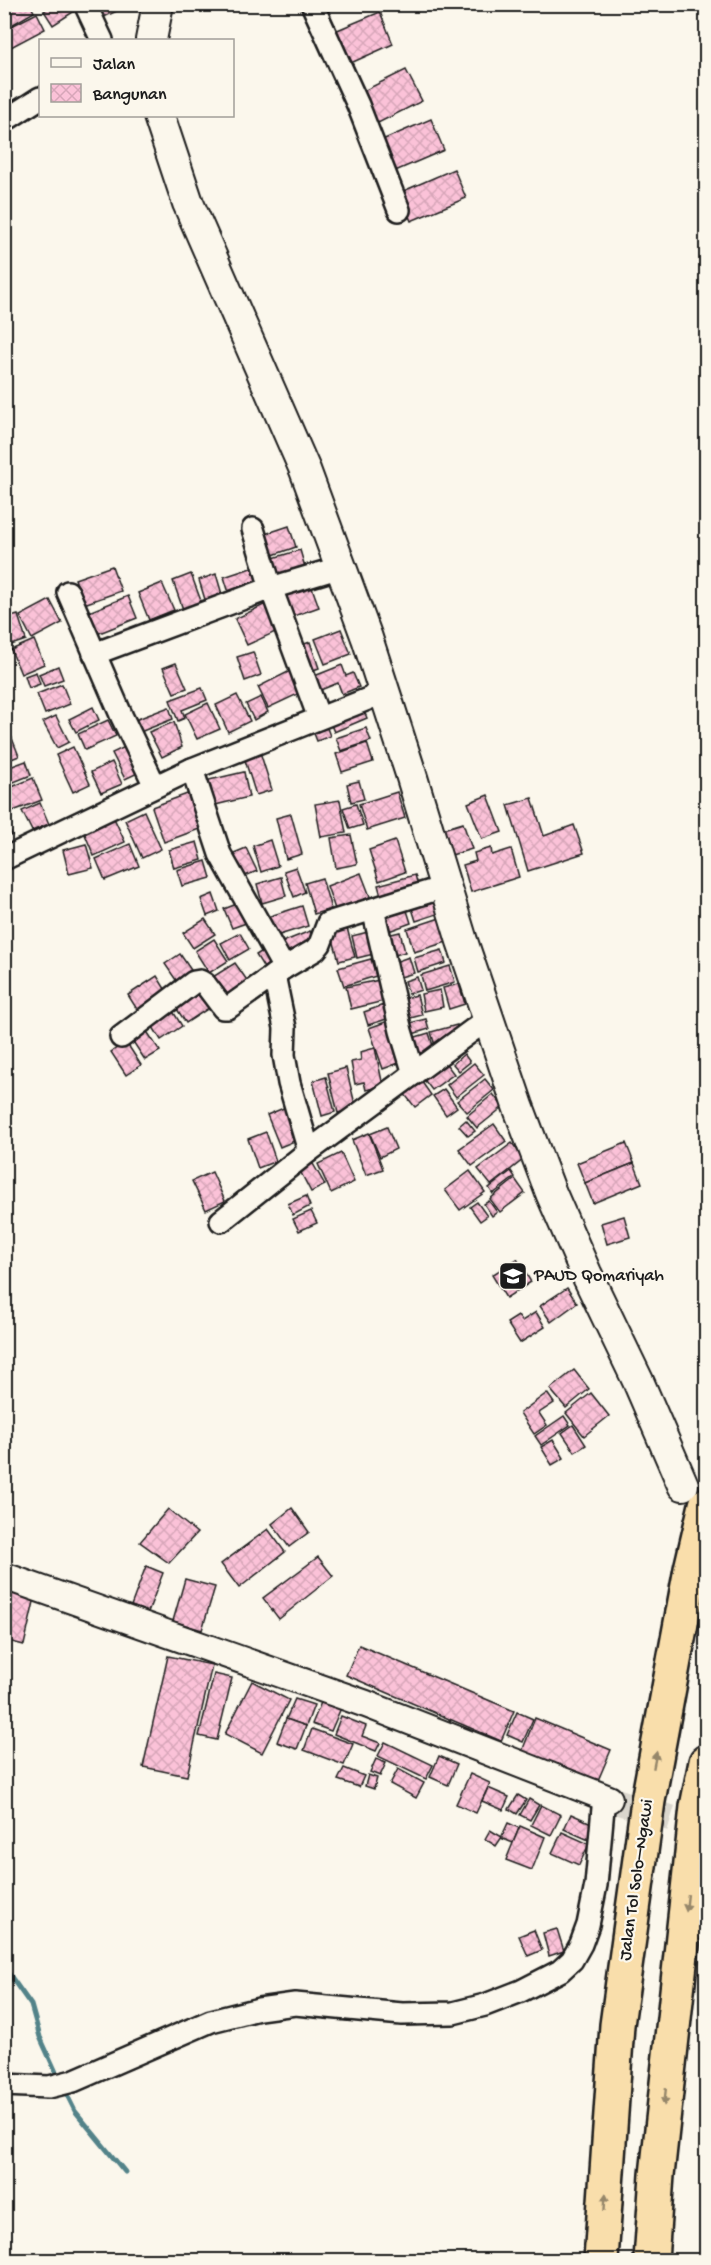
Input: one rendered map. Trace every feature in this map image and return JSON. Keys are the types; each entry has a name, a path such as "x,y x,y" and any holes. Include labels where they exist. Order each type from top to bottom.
{"highway":[{"name":"Jalan Tol Solo–Ngawi","path":"601,2260 617,2025 646,1813 691,1569 695,1495"},
{"path":"651,2260 658,2163 698,1807 706,1762"}],"main road":[{"path":"159,117 188,203 305,470 367,638 444,887 518,1106 551,1193 586,1273 695,1495"}],"street":[{"path":"86,4 102,39"},
{"path":"312,4 358,105 399,210"},
{"path":"5,118 39,99"},
{"path":"253,529 319,718"},
{"path":"94,654 272,588 341,567"},
{"path":"68,592 155,786"},
{"path":"4,859 192,769 384,693"},
{"path":"192,769 220,854 279,972 285,1028 284,1054 289,1083 309,1151"},
{"path":"120,1037 194,981 205,984 223,1008 228,1008 315,950 320,944 324,928 328,923 444,887"},
{"path":"373,909 401,1031 414,1074"},
{"path":"221,1221 309,1151 489,1018"},
{"path":"4,1576 366,1704 607,1798 596,1885 588,1925 572,1960 560,1971 521,1991 485,2005 453,2013 402,2014 295,2004 259,2009 211,2021 73,2081 49,2087 4,2085"}],"building":[{"path":"30,4 34,12 10,26 4,17 4,6"},
{"path":"54,4 84,5 53,25 44,11"},
{"path":"95,4 114,4 117,11 102,18"},
{"path":"380,12 393,44 342,67 328,34"},
{"path":"37,13 45,29 11,47 4,35 4,30"},
{"path":"406,70 422,101 370,127 355,95"},
{"path":"431,119 444,150 393,172 380,141"},
{"path":"454,169 466,198 411,221 399,193"},
{"path":"289,526 296,547 273,555 265,534"},
{"path":"300,550 307,574 280,582 273,558"},
{"path":"112,566 121,591 84,604 75,579"},
{"path":"257,566 263,585 230,596 224,577"},
{"path":"191,574 204,609 185,615 173,581"},
{"path":"216,574 224,601 207,606 199,580"},
{"path":"162,583 174,610 149,620 138,593"},
{"path":"311,585 319,607 291,617 283,595"},
{"path":"128,596 137,618 97,634 89,612"},
{"path":"50,600 62,623 32,639 20,616"},
{"path":"270,602 282,629 247,645 235,619"},
{"path":"18,615 26,640 11,645 4,619"},
{"path":"341,629 351,654 325,664 315,639"},
{"path":"34,640 44,664 21,674 11,650"},
{"path":"310,642 319,668 308,672 299,646"},
{"path":"253,652 261,675 245,681 237,657"},
{"path":"176,663 187,688 174,693 163,668"},
{"path":"342,665 346,676 353,673 359,687 342,694 338,683 318,691 312,677"},
{"path":"58,666 63,679 44,686 39,674"},
{"path":"290,671 300,693 268,708 258,687"},
{"path":"36,672 40,684 29,688 25,676"},
{"path":"62,684 70,704 45,714 37,694"},
{"path":"202,688 207,700 182,710 185,718 178,721 170,700"},
{"path":"237,695 250,721 228,732 216,705"},
{"path":"261,697 268,712 254,720 246,704"},
{"path":"208,703 220,729 197,739 185,714"},
{"path":"361,704 367,718 334,732 328,718"},
{"path":"93,707 99,720 76,732 69,719"},
{"path":"169,707 173,719 140,732 135,720"},
{"path":"56,716 69,742 57,748 43,722"},
{"path":"108,720 116,736 85,750 78,734"},
{"path":"324,720 330,736 317,741 311,726"},
{"path":"174,722 182,747 162,757 149,732"},
{"path":"8,728 19,756 4,762 4,729"},
{"path":"366,728 371,741 341,751 336,738"},
{"path":"367,743 373,762 342,772 336,754"},
{"path":"127,746 140,772 125,779 112,753"},
{"path":"73,747 90,784 73,792 56,755"},
{"path":"260,752 272,790 256,795 244,757"},
{"path":"26,761 31,775 4,786 4,769"},
{"path":"112,762 122,784 101,793 91,772"},
{"path":"244,772 249,797 215,805 209,780"},
{"path":"33,778 42,800 13,811 5,790"},
{"path":"359,781 364,799 351,802 347,784"},
{"path":"397,792 405,818 367,830 359,804"},
{"path":"190,793 202,828 164,842 152,807"},
{"path":"488,795 502,832 482,839 468,803"},
{"path":"532,798 544,836 574,825 584,853 528,871 508,805"},
{"path":"340,800 346,833 321,837 315,804"},
{"path":"40,803 49,824 32,831 22,811"},
{"path":"356,804 363,825 350,829 343,808"},
{"path":"144,811 161,849 142,858 125,820"},
{"path":"291,814 302,854 286,859 276,818"},
{"path":"114,818 125,842 94,856 84,832"},
{"path":"4,821 12,835 4,839"},
{"path":"463,823 472,849 448,856 440,830"},
{"path":"351,835 357,864 336,868 331,838"},
{"path":"270,840 278,866 261,872 253,846"},
{"path":"395,841 405,872 379,881 369,850"},
{"path":"197,842 202,860 174,868 169,850"},
{"path":"86,844 93,868 69,874 63,850"},
{"path":"130,844 139,866 105,880 96,859"},
{"path":"246,848 257,871 238,879 227,856"},
{"path":"491,848 492,855 511,849 519,877 471,892 463,865 476,861 474,853"},
{"path":"206,861 211,878 182,886 177,870"},
{"path":"296,867 305,892 294,897 284,871"},
{"path":"361,873 371,899 336,912 327,886"},
{"path":"415,875 420,892 383,903 378,885"},
{"path":"281,877 286,896 262,903 257,884"},
{"path":"322,878 331,909 314,914 305,883"},
{"path":"213,894 219,911 207,916 201,899"},
{"path":"434,894 440,913 416,921 410,902"},
{"path":"404,901 411,923 389,931 382,909"},
{"path":"242,902 249,922 232,928 224,909"},
{"path":"302,906 308,926 273,937 267,917"},
{"path":"440,918 447,942 414,952 407,929"},
{"path":"205,919 215,934 193,948 183,933"},
{"path":"347,928 355,957 339,961 331,932"},
{"path":"310,931 316,945 285,956 280,943"},
{"path":"372,931 378,953 357,958 352,936"},
{"path":"400,932 405,952 392,956 387,935"},
{"path":"240,933 249,949 230,960 221,943"},
{"path":"214,939 228,961 209,973 195,951"},
{"path":"267,948 278,965 267,973 256,955"},
{"path":"442,950 446,963 418,972 414,958"},
{"path":"180,954 193,973 178,983 165,964"},
{"path":"409,957 414,973 397,978 392,963"},
{"path":"371,959 376,976 344,986 338,968"},
{"path":"235,963 251,986 224,1004 208,980"},
{"path":"450,966 455,982 425,991 421,975"},
{"path":"157,976 167,992 138,1011 128,995"},
{"path":"417,977 421,990 409,994 405,981"},
{"path":"384,979 388,1000 351,1009 346,987"},
{"path":"459,984 465,1004 449,1009 443,988"},
{"path":"200,986 212,1006 186,1023 173,1003"},
{"path":"440,990 443,1007 424,1011 421,994"},
{"path":"417,995 422,1015 403,1020 398,1000"},
{"path":"389,1003 393,1017 368,1025 364,1012"},
{"path":"169,1005 182,1026 161,1040 148,1019"},
{"path":"426,1019 429,1029 409,1035 406,1024"},
{"path":"391,1020 404,1061 383,1069 369,1028"},
{"path":"457,1025 459,1035 436,1049 431,1032"},
{"path":"144,1027 160,1051 145,1060 130,1037"},
{"path":"429,1033 434,1049 416,1063 409,1039"},
{"path":"126,1042 141,1065 126,1075 111,1052"},
{"path":"375,1048 383,1086 366,1090 364,1082 355,1084 351,1062 361,1060 360,1052"},
{"path":"464,1054 470,1062 459,1071 453,1064"},
{"path":"444,1061 454,1074 432,1090 422,1077"},
{"path":"474,1063 484,1075 456,1097 447,1085"},
{"path":"346,1068 356,1108 338,1113 328,1073"},
{"path":"326,1077 335,1112 322,1116 313,1081"},
{"path":"419,1078 431,1095 415,1107 402,1091"},
{"path":"485,1079 494,1090 467,1112 457,1101"},
{"path":"444,1089 457,1107 446,1115 433,1096"},
{"path":"493,1094 503,1107 477,1128 467,1116"},
{"path":"286,1107 299,1139 280,1147 267,1115"},
{"path":"466,1120 475,1131 468,1136 459,1126"},
{"path":"494,1124 506,1141 472,1166 459,1149"},
{"path":"387,1127 396,1149 380,1157 370,1134"},
{"path":"266,1132 276,1161 258,1168 248,1139"},
{"path":"369,1133 383,1169 366,1175 352,1140"},
{"path":"512,1143 524,1159 491,1185 478,1169"},
{"path":"626,1143 634,1163 585,1183 577,1163"},
{"path":"341,1153 354,1182 331,1193 318,1164"},
{"path":"312,1162 325,1185 311,1192 299,1169"},
{"path":"634,1163 642,1183 593,1203 585,1183"},
{"path":"470,1171 485,1192 460,1210 445,1190"},
{"path":"511,1171 515,1177 493,1194 489,1188"},
{"path":"212,1172 225,1201 206,1210 192,1181"},
{"path":"515,1179 525,1193 500,1212 490,1199"},
{"path":"306,1196 310,1206 293,1215 288,1204"},
{"path":"489,1201 497,1212 492,1216 484,1204"},
{"path":"477,1202 487,1216 480,1221 470,1207"},
{"path":"311,1211 317,1223 299,1231 293,1219"},
{"path":"624,1216 630,1237 607,1244 601,1223"},
{"path":"517,1259 531,1282 506,1298 492,1275"},
{"path":"567,1288 577,1303 551,1322 540,1306"},
{"path":"536,1312 545,1327 520,1343 507,1323 518,1316 522,1321"},
{"path":"574,1370 589,1389 566,1408 550,1389"},
{"path":"547,1393 554,1403 539,1413 547,1425 534,1434 520,1413"},
{"path":"591,1393 609,1416 584,1436 566,1413"},
{"path":"564,1416 570,1425 541,1445 535,1436"},
{"path":"573,1425 586,1445 575,1452 562,1433"},
{"path":"553,1440 564,1458 552,1465 541,1447"},
{"path":"292,1508 309,1532 289,1547 272,1524"},
{"path":"168,1509 197,1533 169,1563 140,1542"},
{"path":"268,1529 285,1552 239,1588 221,1564"},
{"path":"318,1557 333,1576 279,1619 263,1598"},
{"path":"146,1566 163,1573 148,1612 131,1606"},
{"path":"185,1579 215,1587 202,1630 173,1621"},
{"path":"4,1586 36,1593 24,1645 4,1640"},
{"path":"359,1645 514,1711 501,1741 346,1675"},
{"path":"168,1656 212,1665 187,1776 143,1767"},
{"path":"214,1674 232,1678 217,1740 199,1736"},
{"path":"252,1681 289,1700 262,1753 225,1734"},
{"path":"295,1699 314,1705 306,1726 286,1719"},
{"path":"322,1700 341,1708 331,1731 312,1724"},
{"path":"517,1712 533,1719 523,1742 507,1735"},
{"path":"341,1716 366,1726 362,1736 380,1743 376,1751 334,1734"},
{"path":"535,1718 611,1750 596,1785 521,1754"},
{"path":"286,1719 306,1726 297,1749 277,1742"},
{"path":"312,1729 353,1744 344,1765 304,1750"},
{"path":"385,1742 433,1765 426,1779 378,1756"},
{"path":"439,1756 457,1764 448,1785 430,1777"},
{"path":"376,1759 386,1763 380,1776 370,1772"},
{"path":"344,1768 364,1776 359,1787 338,1780"},
{"path":"398,1769 424,1783 416,1798 390,1784"},
{"path":"470,1774 490,1783 476,1813 456,1804"},
{"path":"368,1775 377,1778 374,1789 365,1786"},
{"path":"488,1788 509,1797 503,1810 482,1801"},
{"path":"518,1795 526,1800 517,1814 509,1809"},
{"path":"529,1799 539,1805 530,1820 520,1815"},
{"path":"541,1805 561,1815 551,1835 531,1825"},
{"path":"571,1814 598,1826 591,1841 564,1829"},
{"path":"508,1823 519,1828 513,1843 501,1838"},
{"path":"520,1826 545,1837 532,1870 506,1860"},
{"path":"490,1830 502,1837 496,1846 485,1839"},
{"path":"562,1832 589,1844 579,1865 552,1853"},
{"path":"557,1929 564,1951 549,1956 543,1933"},
{"path":"534,1930 542,1950 528,1956 519,1936"}],"waterway":[{"path":"4,1967 31,2005 40,2037 60,2081"},
{"path":"64,2089 75,2111 125,2172"}],"tunnel":[{"path":"609,1799 706,1829"}],"place":[{"name":"PAUD Qomariyah","path":"513,1276"}]}
